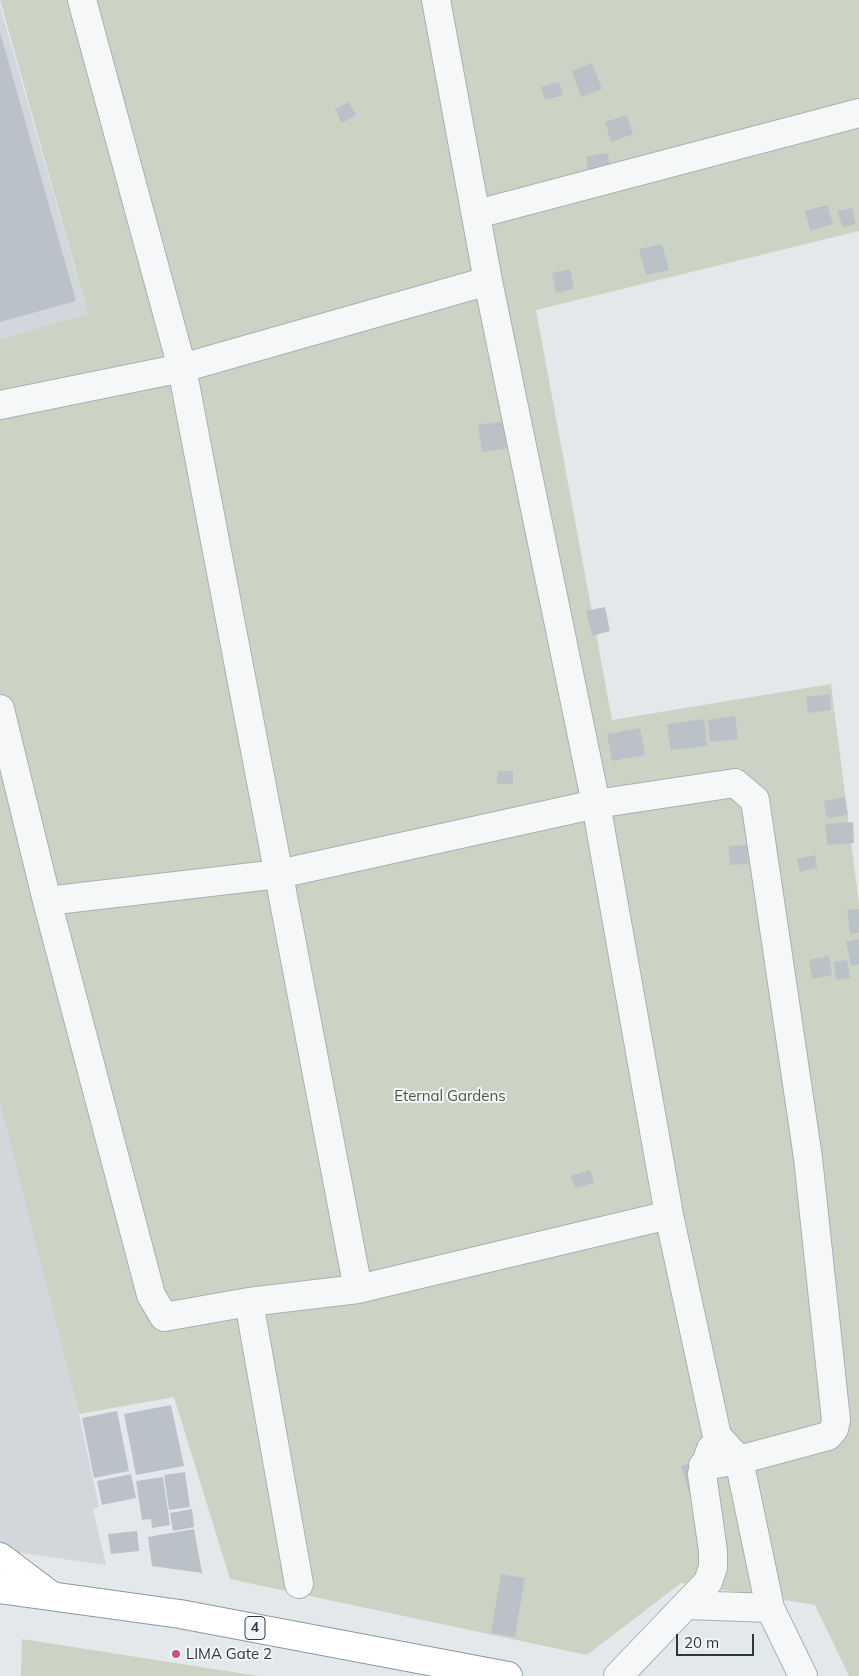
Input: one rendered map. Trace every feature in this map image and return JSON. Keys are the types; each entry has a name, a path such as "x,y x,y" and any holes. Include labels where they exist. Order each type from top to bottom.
{"highway":[{"path":"0,1557 51,1595"},
{"name":"4","path":"0,1589 180,1614 508,1676"}],"street":[{"path":"82,0 182,368 358,1290"},
{"path":"436,0 477,214 488,282 596,804 669,1215 717,1436 739,1460 770,1608 803,1676"},
{"path":"477,214 859,113"},
{"path":"0,405 182,368 488,282"},
{"path":"0,710 47,901 151,1295 164,1317 249,1302 358,1290 669,1215"},
{"path":"47,901 279,874 596,804 735,783 755,800 808,1158 836,1420 834,1429 828,1436 739,1460 704,1466"},
{"path":"249,1302 299,1584"},
{"path":"618,1676 708,1582 713,1567 702,1474 717,1436"},
{"path":"687,1605 770,1608"}],"shaded area":[{"path":"0,6 88,315 0,339"},
{"path":"0,1105 79,1414 99,1507 93,1509 106,1565 0,1550"}],"green space":[{"name":"Eternal Gardens","path":"0,0 859,0 859,231 536,310 612,720 831,684 859,904 859,1676 849,1676 815,1605 681,1583 587,1655 230,1579 174,1397 79,1414 0,1105 0,339 88,314"},
{"path":"22,1639 258,1676 21,1676"}],"building":[{"path":"0,32 76,301 0,322"},
{"path":"592,63 602,89 581,97 572,71"},
{"path":"559,82 563,95 545,100 541,87"},
{"path":"349,102 356,115 342,123 335,109"},
{"path":"627,115 633,134 611,142 605,122"},
{"path":"608,153 610,173 589,176 586,156"},
{"path":"827,205 833,224 810,231 805,211"},
{"path":"852,208 856,224 842,227 838,211"},
{"path":"662,244 669,270 646,275 639,249"},
{"path":"570,269 574,289 556,293 552,273"},
{"path":"505,421 509,448 482,452 478,425"},
{"path":"605,607 610,631 592,636 586,611"},
{"path":"830,694 831,710 808,713 806,697"},
{"path":"735,716 738,739 710,742 708,720"},
{"path":"704,719 707,746 671,750 667,724"},
{"path":"640,728 645,755 612,761 607,734"},
{"path":"498,771 513,771 513,784 497,784"},
{"path":"845,797 848,815 827,818 824,801"},
{"path":"853,822 854,843 827,845 825,824"},
{"path":"747,845 748,864 730,865 729,846"},
{"path":"815,855 817,868 800,872 797,859"},
{"path":"859,909 859,933 850,934 847,910"},
{"path":"859,939 859,964 851,966 846,942"},
{"path":"829,956 832,975 812,979 809,960"},
{"path":"847,960 850,978 836,980 834,962"},
{"path":"590,1170 594,1183 575,1188 571,1176"},
{"path":"171,1405 184,1466 136,1475 124,1414"},
{"path":"117,1411 129,1471 94,1478 82,1418"},
{"path":"701,1460 709,1489 690,1495 681,1466"},
{"path":"185,1472 190,1507 169,1510 164,1475"},
{"path":"131,1474 136,1498 102,1505 97,1481"},
{"path":"163,1477 170,1525 152,1528 151,1519 142,1520 136,1481"},
{"path":"192,1509 194,1527 173,1531 170,1513"},
{"path":"194,1529 202,1573 152,1566 148,1537"},
{"path":"137,1531 139,1551 111,1554 108,1534"},
{"path":"501,1574 525,1578 515,1637 491,1633"}],"place":[{"name":"LIMA Gate 2","path":"176,1654"}]}
